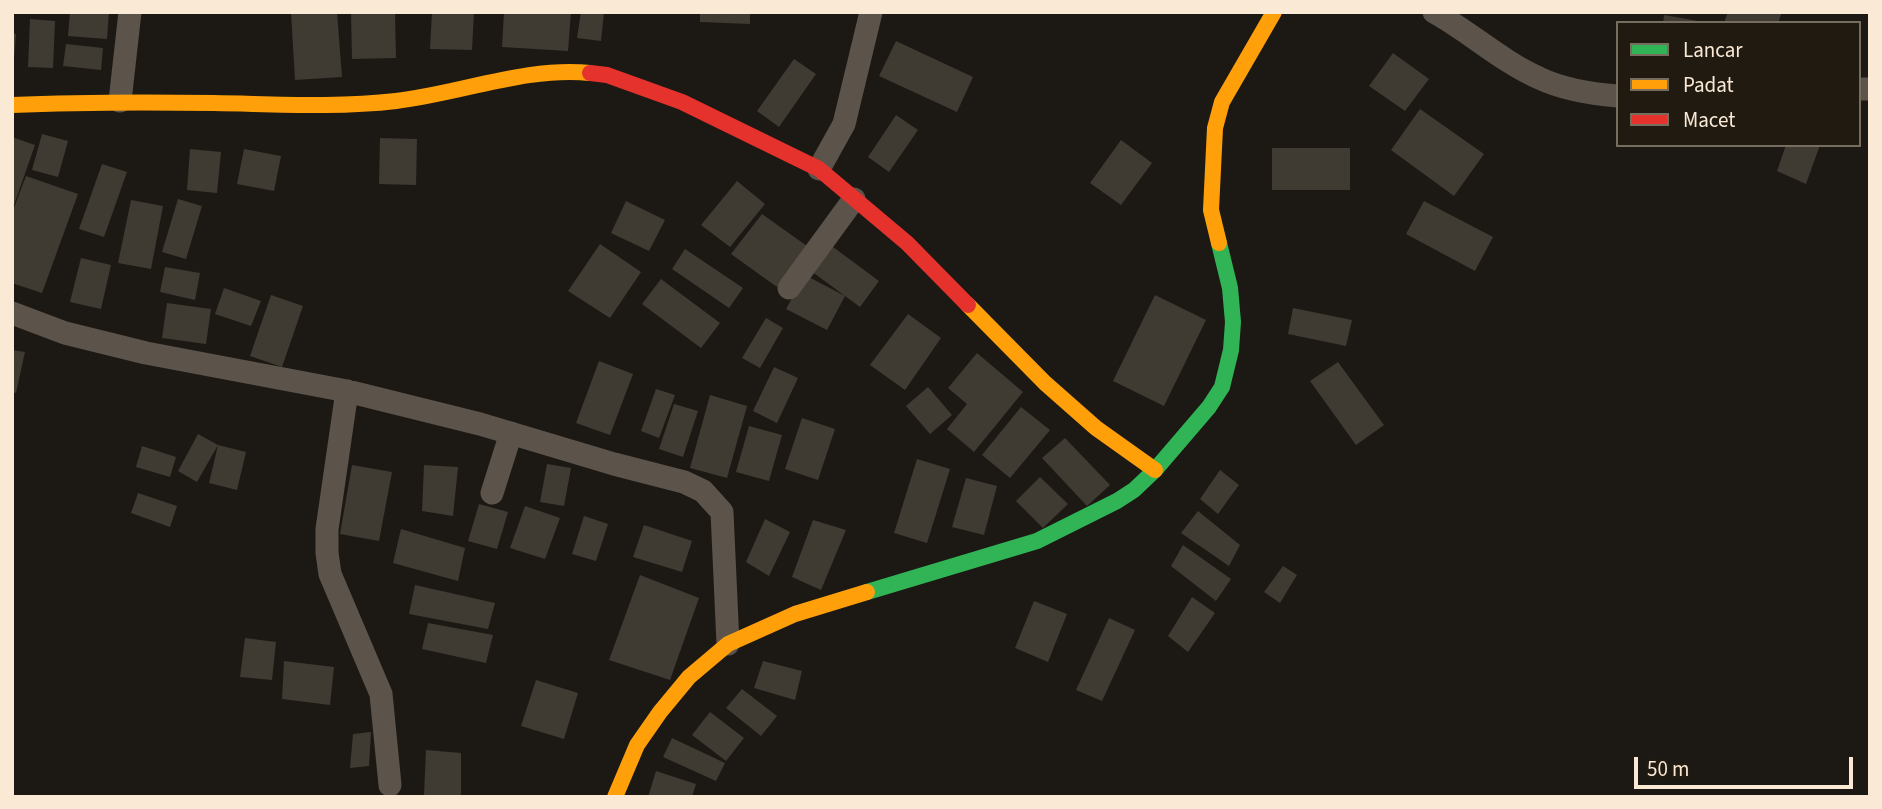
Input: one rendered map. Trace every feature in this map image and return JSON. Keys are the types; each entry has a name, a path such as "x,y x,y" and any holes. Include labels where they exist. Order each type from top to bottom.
{"street":[{"path":"120,101 130,12"},
{"path":"819,169 844,124 871,12"},
{"path":"615,797 637,745 660,712 689,677 728,644 794,614 1037,541 1134,490 1155,470 1209,407 1222,387 1231,350 1233,322 1230,288 1211,210 1216,128 1222,102 1274,12"},
{"path":"1434,12 1463,28 1497,55 1539,79 1616,96"},
{"path":"12,105 120,101 272,105 396,101 536,75 573,71 607,75 640,85 726,122 819,169 907,243 1045,383 1096,428 1155,470"},
{"path":"789,288 854,198"},
{"path":"12,313 65,333 146,353 347,391 511,433 684,482 703,491 722,512 728,644"},
{"path":"347,391 327,529 327,553 330,574 381,694 390,785"},
{"path":"492,493 511,433"}],"building":[{"path":"70,12 109,12 107,39 68,36"},
{"path":"291,12 337,12 342,77 295,80"},
{"path":"351,12 395,12 396,58 352,59"},
{"path":"432,12 474,12 472,50 430,49"},
{"path":"504,12 571,12 568,51 502,47"},
{"path":"581,12 604,12 601,41 577,38"},
{"path":"700,12 750,12 750,24 700,22"},
{"path":"1728,12 1782,12 1779,21 1725,21"},
{"path":"1664,15 1698,21 1663,21"},
{"path":"30,19 55,21 53,68 28,67"},
{"path":"12,33 16,34 14,59 12,59"},
{"path":"896,41 973,77 957,112 879,76"},
{"path":"66,44 103,48 101,70 63,66"},
{"path":"1393,53 1429,79 1405,111 1369,86"},
{"path":"794,59 816,74 779,127 757,111"},
{"path":"1420,109 1484,154 1454,196 1391,150"},
{"path":"896,115 918,130 889,172 868,157"},
{"path":"42,134 68,141 58,177 32,170"},
{"path":"12,137 35,145 13,208 12,207"},
{"path":"380,138 417,139 416,185 379,184"},
{"path":"1121,140 1152,163 1121,205 1090,183"},
{"path":"1785,147 1819,147 1806,184 1777,171"},
{"path":"1272,148 1350,148 1350,190 1272,190"},
{"path":"190,149 221,152 217,193 187,190"},
{"path":"244,149 281,156 274,191 237,184"},
{"path":"102,164 127,172 104,237 79,229"},
{"path":"26,176 78,194 42,293 12,283 12,213"},
{"path":"737,181 765,204 730,247 701,225"},
{"path":"178,199 202,206 186,259 162,252"},
{"path":"131,200 163,206 151,269 118,263"},
{"path":"626,201 665,220 649,251 611,233"},
{"path":"1424,201 1493,237 1475,271 1406,234"},
{"path":"762,214 807,246 777,287 731,254"},
{"path":"600,244 641,272 610,318 568,291"},
{"path":"829,244 879,281 860,307 811,271"},
{"path":"685,249 743,288 729,308 672,269"},
{"path":"81,258 111,265 101,309 70,302"},
{"path":"165,267 200,273 195,300 160,292"},
{"path":"805,275 845,296 827,330 786,309"},
{"path":"661,279 720,323 701,348 642,304"},
{"path":"224,288 261,301 251,326 215,314"},
{"path":"271,295 303,306 282,367 250,356"},
{"path":"1155,295 1206,320 1164,406 1113,381"},
{"path":"167,303 211,309 206,344 162,338"},
{"path":"1293,308 1352,320 1346,346 1288,334"},
{"path":"908,314 941,338 905,390 870,365"},
{"path":"766,318 783,328 760,368 742,358"},
{"path":"12,350 25,352 16,393 12,392"},
{"path":"977,353 1023,392 974,452 947,429 967,404 948,388"},
{"path":"599,361 633,374 610,435 576,423"},
{"path":"1338,362 1384,425 1356,445 1310,381"},
{"path":"774,367 798,378 777,423 753,411"},
{"path":"928,387 952,415 930,434 906,406"},
{"path":"656,389 675,395 659,438 641,431"},
{"path":"710,395 747,406 727,478 690,468"},
{"path":"674,404 698,411 683,457 659,449"},
{"path":"1021,407 1050,430 1010,478 982,455"},
{"path":"802,418 835,429 818,480 785,469"},
{"path":"749,426 782,435 769,481 736,472"},
{"path":"198,434 218,445 197,482 178,471"},
{"path":"1065,438 1110,485 1087,506 1042,458"},
{"path":"218,445 246,452 237,490 209,483"},
{"path":"142,446 176,457 170,477 136,467"},
{"path":"917,459 950,469 927,543 894,533"},
{"path":"547,464 571,468 564,506 540,502"},
{"path":"352,465 392,472 379,541 340,534"},
{"path":"424,465 458,467 453,516 422,511"},
{"path":"1220,470 1239,485 1218,514 1200,499"},
{"path":"1040,477 1068,504 1043,528 1016,501"},
{"path":"966,478 997,486 984,535 952,527"},
{"path":"138,493 177,506 170,527 131,513"},
{"path":"479,504 508,512 497,549 468,541"},
{"path":"525,506 560,518 545,559 510,548"},
{"path":"1198,511 1240,545 1229,566 1181,533"},
{"path":"584,516 608,524 596,561 572,554"},
{"path":"765,519 790,532 769,576 746,562"},
{"path":"813,520 846,530 821,590 792,577"},
{"path":"644,525 692,541 682,572 633,557"},
{"path":"401,529 465,548 458,581 393,563"},
{"path":"1183,545 1231,579 1216,601 1171,566"},
{"path":"1283,566 1297,575 1280,603 1264,592"},
{"path":"640,575 699,598 670,680 609,660"},
{"path":"415,585 495,603 488,629 409,614"},
{"path":"1192,597 1215,613 1188,652 1168,636"},
{"path":"1034,601 1067,614 1048,662 1015,648"},
{"path":"1109,618 1135,630 1102,701 1076,690"},
{"path":"428,623 493,635 486,663 422,649"},
{"path":"245,638 276,642 272,680 240,677"},
{"path":"284,661 334,667 330,705 282,699"},
{"path":"763,661 802,671 795,700 754,688"},
{"path":"536,680 578,693 564,739 521,726"},
{"path":"742,689 777,716 761,736 726,708"},
{"path":"710,712 744,738 726,761 692,735"},
{"path":"371,732 369,766 350,768 353,734"},
{"path":"672,738 725,763 716,781 663,757"},
{"path":"426,750 461,753 461,797 424,795"},
{"path":"656,771 696,784 692,797 648,797"}],"traffic: fast":[{"path":"867,592 1037,541 1117,501 1134,490 1155,470 1209,407 1222,387 1231,350 1233,322 1230,288 1219,243"}],"traffic: slow":[{"path":"1219,243 1211,210 1215,128 1222,102 1274,12"},
{"path":"12,105 139,102 351,104 419,98 543,73 590,73"},
{"path":"968,305 1045,383 1096,428 1155,470"},
{"path":"615,797 637,745 660,712 689,677 728,644 795,614 867,592"}],"traffic: jam":[{"path":"590,73 607,75 682,102 819,169 907,243 968,305"}]}
